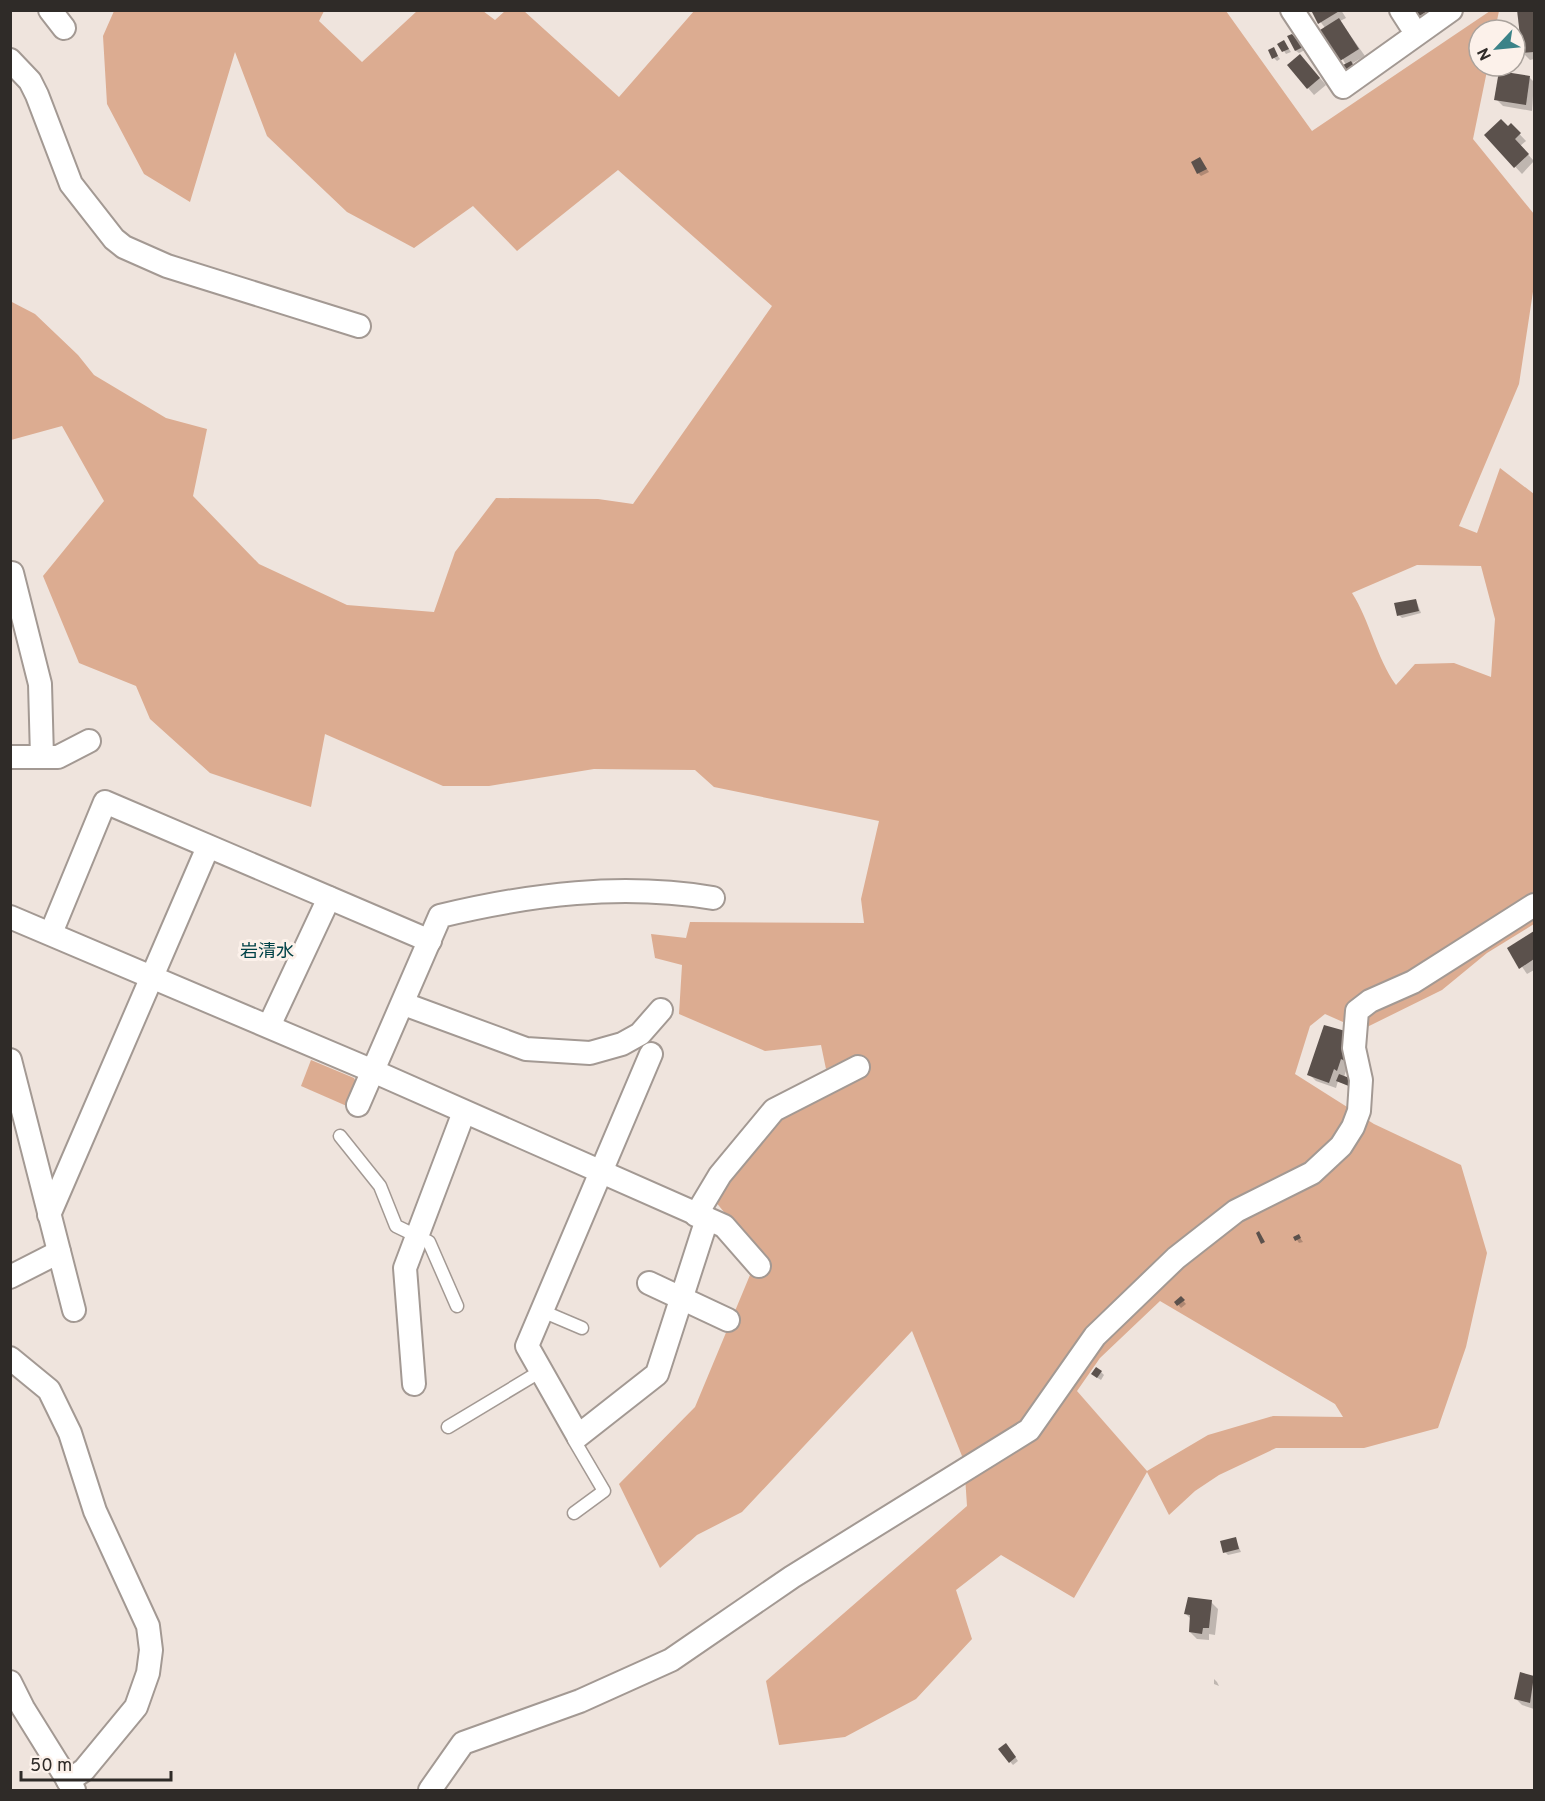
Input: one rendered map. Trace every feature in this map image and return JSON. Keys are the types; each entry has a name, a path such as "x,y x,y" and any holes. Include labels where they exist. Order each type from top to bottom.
{"street":[{"path":"50,10 64,28"},
{"path":"1292,10 1343,87 1451,10"},
{"path":"10,60 33,88 71,184 114,239 124,247 167,266 359,326"},
{"path":"12,573 40,684 42,757"},
{"path":"10,757 58,757 89,741"},
{"path":"51,933 105,802 430,941"},
{"path":"49,1215 208,847"},
{"path":"358,1105 404,1004 440,916 502,901 563,893 672,891 713,898"},
{"path":"269,1026 329,898"},
{"path":"430,1791 463,1743 570,1706 671,1660 792,1576 1029,1430 1095,1336 1176,1257 1236,1211 1312,1173 1341,1146 1353,1127 1359,1111 1361,1080 1354,1048 1357,1011 1370,1001 1413,982 1534,905"},
{"path":"10,917 373,1071 724,1226 759,1266"},
{"path":"404,1004 526,1049 590,1053 622,1044 640,1034 661,1010"},
{"path":"651,1054 603,1172 527,1346 578,1436 657,1374 681,1298 702,1217 720,1175 774,1110 858,1067"},
{"path":"10,1060 74,1310"},
{"path":"414,1384 405,1268 464,1112"},
{"path":"10,1277 59,1252"},
{"path":"649,1283 728,1320"},
{"path":"10,1358 49,1390 70,1433 95,1511 148,1626 151,1650 148,1673 136,1707 71,1786 10,1682"}],"lane":[{"path":"340,1136 380,1186 396,1226 429,1242 457,1306"},
{"path":"542,1311 582,1328"},
{"path":"448,1427 542,1371"},
{"path":"574,1513 604,1491 574,1440 578,1436"}],"shaded area":[{"path":"114,11 324,11 319,21 362,62 417,11 483,11 495,20 505,11 524,11 619,97 694,11 1226,11 1312,131 1467,27 1467,78 1486,78 1473,139 1534,214 1534,285 1519,384 1459,526 1477,533 1500,468 1534,494 1534,924 1487,953 1442,990 1361,1030 1325,1014 1310,1026 1295,1074 1374,1124 1461,1165 1487,1253 1466,1347 1438,1428 1364,1448 1276,1448 1219,1475 1195,1491 1169,1515 1147,1472 1074,1598 1001,1555 956,1590 972,1639 916,1699 845,1737 779,1745 766,1681 967,1506 964,1461 912,1331 742,1512 697,1535 660,1568 619,1484 695,1407 750,1275 767,1265 715,1201 738,1166 784,1116 865,1075 853,1056 826,1069 821,1045 765,1051 679,1014 682,965 655,958 651,934 686,938 690,922 864,923 861,899 879,821 714,787 695,770 594,769 489,786 443,786 325,734 311,807 210,773 150,719 136,686 79,663 43,576 104,501 62,426 11,440 10,301 35,314 78,355 94,375 166,418 207,429 193,496 259,564 347,605 434,612 455,552 496,498 598,499 633,504 772,306 618,170 517,251 473,206 414,248 347,212 267,136 235,52 190,202 144,174 107,104 103,36","holes":["1417,565 1481,566 1495,619 1491,677 1454,663 1415,664 1396,685 1383,663 1364,615 1352,593","1160,1301 1335,1404 1343,1417 1273,1416 1208,1435 1147,1471 1077,1391 1100,1358"]},
{"path":"1490,11 1499,11 1498,18 1480,18"},
{"path":"311,1060 354,1078 357,1084 349,1107 301,1086"}],"building":[{"path":"1311,10 1341,10 1318,24"},
{"path":"1412,10 1429,10 1416,18"},
{"path":"1517,10 1534,10 1534,52 1527,53 1527,18 1518,18"},
{"path":"1339,18 1359,49 1340,61 1320,30"},
{"path":"1292,34 1303,47 1295,51 1287,36"},
{"path":"1284,40 1289,49 1282,52 1277,44"},
{"path":"1274,47 1278,56 1272,59 1268,50"},
{"path":"1300,54 1320,78 1307,89 1287,65"},
{"path":"1351,61 1354,66 1344,72 1341,66"},
{"path":"1527,76 1530,76 1526,105 1494,100 1498,78 1527,78"},
{"path":"1501,119 1508,126 1511,123 1521,133 1515,139 1529,154 1514,168 1484,135"},
{"path":"1200,157 1207,169 1197,174 1191,162"},
{"path":"1416,599 1419,611 1397,616 1394,603"},
{"path":"1534,931 1534,959 1519,969 1507,948"},
{"path":"1324,1025 1349,1032 1345,1061 1341,1059 1329,1083 1307,1075"},
{"path":"1339,1074 1352,1079 1349,1086 1336,1081"},
{"path":"1259,1231 1265,1242 1261,1244 1256,1233"},
{"path":"1299,1234 1301,1238 1295,1241 1293,1237"},
{"path":"1181,1296 1185,1300 1177,1306 1174,1302"},
{"path":"1096,1367 1102,1371 1097,1378 1091,1374"},
{"path":"1236,1537 1239,1549 1223,1553 1220,1541"},
{"path":"1188,1597 1212,1600 1209,1628 1203,1628 1202,1634 1189,1632 1190,1615 1184,1614"},
{"path":"1520,1672 1534,1676 1530,1703 1514,1699"},
{"path":"1006,1743 1016,1757 1009,1763 998,1749"}],"district":[{"name":"岩清水","path":"267,952"}]}
